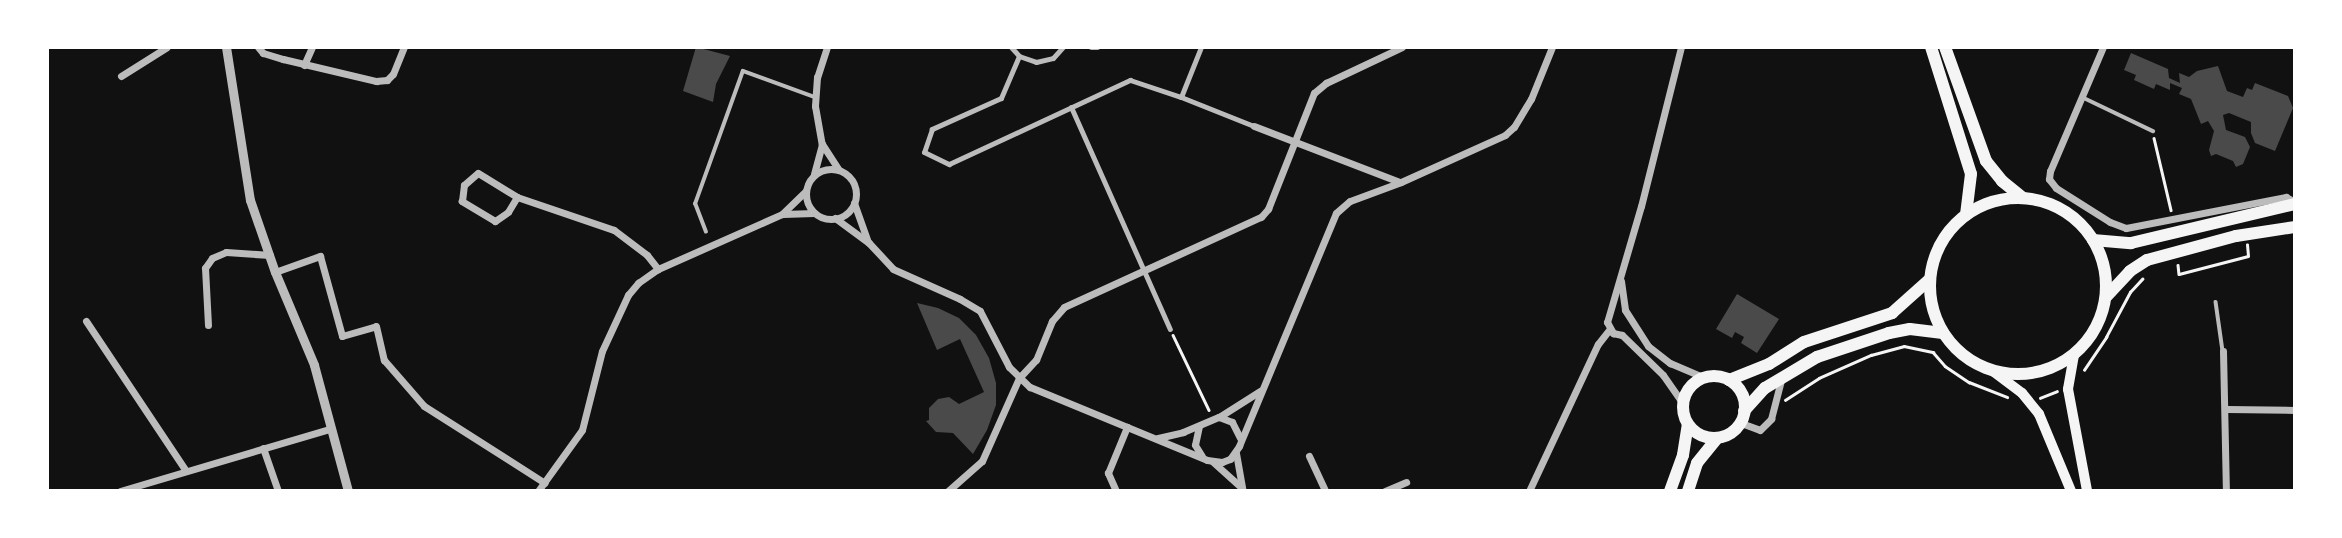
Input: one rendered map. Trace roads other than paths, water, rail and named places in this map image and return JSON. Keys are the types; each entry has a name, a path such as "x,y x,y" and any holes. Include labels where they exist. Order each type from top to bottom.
{"main road":[{"path":"1931,47 1970,174 1966,215"},
{"path":"1945,47 1986,161 2002,181 2023,198"},
{"path":"1994,372 2011,374 2044,371 2074,355 2095,329 2106,296 2104,267 2093,240 2080,223 2064,211 2044,202 2023,198 1999,200 1966,215 1945,237 1935,257 1930,279 1935,317 1943,334 1970,361 1994,372 2031,402 2050,435 2071,491"},
{"path":"2093,240 2131,243 2165,228 2295,203"},
{"path":"2106,296 2130,271 2147,260 2236,236 2295,227"},
{"path":"1670,491 1684,455 1688,424 1683,404 1690,388 1705,378 1729,380 1769,364 1804,342 1892,313 1930,279"},
{"path":"1688,424 1700,436 1727,436 1765,388 1817,357 1889,333 1910,329 1943,334"},
{"path":"2074,355 2068,390 2087,491"},
{"path":"1729,380 1744,399 1743,417"},
{"path":"1688,491 1697,463 1717,438"}],"street":[{"path":"121,76 167,47"},
{"path":"226,47 250,201 275,272 314,365 329,429 348,491"},
{"path":"258,47 263,53 304,65 376,81 387,80 393,74 404,47"},
{"path":"304,65 312,47"},
{"path":"538,491 582,430 602,351 628,295 638,283 657,269 782,214 806,191 822,144 815,97 827,47"},
{"path":"1011,47 1019,56 1036,62 1045,61 1063,47"},
{"path":"1091,47 1097,47"},
{"path":"1181,97 1200,47"},
{"path":"948,491 982,461 1019,378 1036,360 1052,321 1064,307 1261,217 1268,209 1314,93 1326,83 1402,47"},
{"path":"1243,489 1236,453 1240,439 1336,213 1350,201 1401,182 1505,135 1514,127 1531,99 1552,47"},
{"path":"1609,330 1607,322 1621,279 1681,47"},
{"path":"2104,47 2050,171 2052,184 2119,226 2165,228"},
{"path":"1019,56 1001,99 932,130 924,152 949,164 1130,80 1401,182"},
{"path":"1071,107 1170,329"},
{"path":"822,144 839,169 854,183 854,203 869,243"},
{"path":"814,174 822,170 839,169"},
{"path":"517,197 508,212 495,221 462,201 464,185 478,173 517,197 614,230 647,255 657,269"},
{"path":"806,191 806,199 814,213"},
{"path":"782,214 814,213 824,218 835,218 843,216 854,203"},
{"path":"835,218 869,243 893,269 960,299 979,311 1000,352 1019,378 1044,396 1213,462 1243,489"},
{"path":"208,325 205,268 212,258 226,252 270,255"},
{"path":"275,272 320,256 342,336 376,326 384,360 424,406 545,483"},
{"path":"1621,279 1625,310 1632,316 1633,325 1660,356 1705,378"},
{"path":"1612,312 1625,310"},
{"path":"86,321 186,471"},
{"path":"1622,335 1633,325"},
{"path":"1609,330 1622,335 1663,375 1683,404"},
{"path":"1529,491 1598,344 1609,330"},
{"path":"2223,351 2227,409 2226,491"},
{"path":"1743,417 1760,430 1771,419 1782,376"},
{"path":"1157,438 1199,426 1210,418 1219,417 1260,390"},
{"path":"2227,409 2295,410"},
{"path":"1219,417 1236,426 1240,439"},
{"path":"1199,426 1195,445 1202,457"},
{"path":"1116,491 1108,473 1127,427"},
{"path":"120,491 329,429"},
{"path":"263,448 278,491"},
{"path":"1213,462 1230,459 1236,453"},
{"path":"1309,456 1325,491"},
{"path":"1385,491 1406,482"}],"lane":[{"path":"706,232 695,204 743,71 815,97"},
{"path":"2082,97 2152,131"},
{"path":"2216,302 2223,351"}]}
